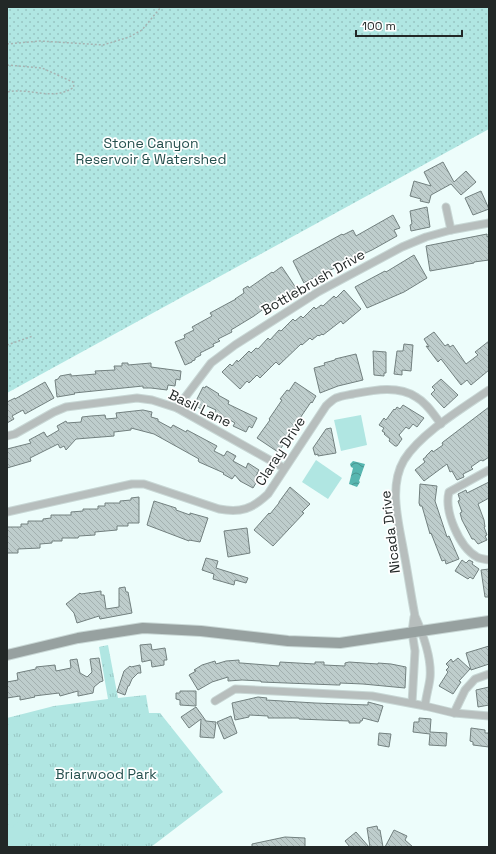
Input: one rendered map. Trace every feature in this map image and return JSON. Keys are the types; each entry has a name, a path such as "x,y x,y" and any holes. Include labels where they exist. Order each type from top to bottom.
{"main road":[{"path":"7,655 78,638 143,628 201,631 288,641 340,643 489,621"}],"street":[{"path":"446,207 451,230"},
{"name":"Bottlebrush Drive","path":"177,408 211,363 235,345 318,292 384,256 426,237 451,230 489,224"},
{"name":"Claray Drive","path":"7,512 132,484 152,486 219,509 232,511 250,508 259,503 268,494 326,406 335,398 374,390 389,389 405,391 428,406 441,424"},
{"name":"Nicada Drive","path":"412,703 417,632 396,503 397,480 404,460 417,444 441,424 489,390"},
{"name":"Basil Lane","path":"7,436 15,434 66,407 137,398 152,400 177,408 284,468"},
{"path":"489,470 449,492 447,500 455,529 464,546 477,557 489,560"},
{"name":"Nicada Drive","path":"417,632 427,649 431,676 425,706"},
{"path":"454,713 465,690 475,678 489,674"},
{"path":"215,701 235,688 372,696 412,703 454,713 489,716"}],"path":[{"path":"7,44 40,41 103,45 129,37 142,30 161,7"},
{"path":"7,65 42,68 72,82 74,86 67,92 52,94 15,90 7,92"},
{"path":"7,346 33,336"}],"green space":[{"name":"Stone Canyon Reservoir & Watershed","path":"7,7 489,7 489,129 7,393"},
{"path":"361,415 367,445 341,451 334,420"},
{"path":"316,460 342,478 328,499 302,482"},
{"name":"Briarwood Park","path":"108,645 118,698 146,695 149,713 160,713 223,792 151,847 7,847 7,718 54,706 108,699 99,647"},
{"path":"20,820 33,835 19,847 7,847 7,832"}],"water":[{"path":"353,461 365,464 357,487 349,484 353,468 350,464"}],"building":[{"path":"443,162 454,182 466,171 476,182 461,195 451,184 431,195 429,203 420,201 421,199 410,196 414,181 431,186 424,172"},
{"path":"481,191 489,209 473,215 465,198"},
{"path":"427,207 430,227 411,231 410,225 412,224 410,211"},
{"path":"393,215 400,228 394,230 397,236 372,250 348,261 347,260 334,267 335,268 328,270 304,283 293,261 342,234 343,235 353,230 356,236"},
{"path":"487,234 487,237 489,236 489,260 430,271 426,246"},
{"path":"414,255 427,278 404,292 367,308 355,287 385,271 386,272"},
{"path":"281,267 296,288 231,330 232,332 218,339 220,341 213,344 214,346 200,353 201,355 195,358 195,360 185,365 175,342 185,338 184,335 194,330 192,327 212,316 210,313 244,293 243,289 248,286 249,288"},
{"path":"344,290 361,309 343,324 341,321 323,335 318,335 312,340 310,338 302,345 301,344 279,365 276,362 260,378 257,375 249,383 247,381 240,389 222,372 230,364 232,366 237,360 238,362 249,351 251,353 256,348 258,349 268,338 270,340 279,330 281,331 293,319 295,321 301,316 303,318 314,307 316,309 321,305 323,306 334,296 336,298"},
{"path":"434,332 445,346 448,344 450,347 453,345 466,364 478,355 475,352 489,341 489,370 471,385 467,380 461,385 441,359 438,362 426,346 429,347 424,339"},
{"path":"404,344 413,345 411,371 402,370 402,375 394,374 397,351 403,351"},
{"path":"373,351 386,352 386,373 384,373 384,376 374,375"},
{"path":"356,354 363,380 338,386 320,393 314,368 325,365 324,363 335,359"},
{"path":"122,363 128,363 128,365 151,363 151,367 181,371 180,380 176,379 175,386 168,385 167,390 143,388 143,386 74,393 75,394 57,397 55,380 60,376 71,374 71,376 96,374 95,371 115,370 114,366 122,366"},
{"path":"441,379 458,395 444,408 431,394 435,390 432,387"},
{"path":"45,382 54,398 25,414 23,410 12,416 14,419 7,423 7,402"},
{"path":"295,382 316,396 278,452 257,438 282,400 280,399 287,390 289,391"},
{"path":"206,386 229,401 228,404 257,418 252,428 249,426 246,432 233,426 235,423 225,417 223,420 213,415 216,410 205,405 203,410 194,405 203,387 205,388"},
{"path":"403,405 424,418 417,427 413,424 409,429 406,427 399,435 402,439 397,446 395,446 389,441 390,439 382,431 384,428 379,425 384,418 386,420 394,409 395,410 397,407 400,409"},
{"path":"489,407 489,457 483,461 481,460 471,467 473,469 463,474 464,477 457,480 452,471 450,472 447,464 424,481 415,470 425,462 423,459 432,450 433,452 443,445 443,442"},
{"path":"143,410 152,412 151,417 158,419 158,421 171,428 173,425 186,432 187,430 217,446 214,451 224,456 227,451 236,456 233,461 246,468 248,463 259,470 256,476 259,478 253,488 240,481 235,475 232,479 223,474 224,473 199,462 199,459 154,434 131,428 131,430 114,432 114,436 76,439 66,450 64,446 60,448 58,444 30,458 31,461 7,468 7,449 31,443 29,440 44,432 47,437 59,430 57,426 66,421 67,423 81,422 82,417 105,415 106,419 117,418 116,413"},
{"path":"331,428 336,453 318,456 318,454 315,455 313,448 326,429"},
{"path":"489,482 489,498 478,504 484,520 484,527 487,535 485,536 487,540 478,544 474,539 472,539 462,520 460,513 462,512 458,501 460,500 458,494 466,490 467,493"},
{"path":"420,484 437,486 435,501 447,537 449,536 459,559 446,564 445,560 442,561 431,533 430,534 422,506 420,506 419,503"},
{"path":"290,487 310,504 302,512 304,513 273,546 254,530 269,513 270,514"},
{"path":"139,497 139,523 128,523 128,526 117,526 117,530 95,532 95,535 79,536 78,538 62,538 62,541 52,541 52,543 40,544 40,548 18,549 18,553 7,553 7,527 21,527 21,524 28,524 28,521 43,521 43,519 51,518 51,515 71,515 71,512 83,511 83,509 98,509 98,506 105,506 105,503 120,503 120,501 131,500 131,498"},
{"path":"154,501 176,508 176,510 190,515 190,513 208,518 200,542 189,541 147,525"},
{"path":"247,528 250,553 228,557 224,531"},
{"path":"206,558 218,561 216,568 248,578 246,583 235,580 234,585 213,579 214,574 202,570"},
{"path":"462,560 466,563 469,560 473,562 472,564 479,569 473,579 470,577 468,579 455,571"},
{"path":"489,569 489,597 485,597 481,570"},
{"path":"125,587 126,592 128,592 132,613 100,619 99,616 77,623 74,613 66,604 80,593 101,591 101,595 104,595 106,609 119,607 119,588"},
{"path":"151,644 152,650 165,648 167,660 164,660 164,665 152,667 151,660 142,662 140,645"},
{"path":"489,646 489,664 471,670 466,653"},
{"path":"99,658 103,681 94,687 93,693 78,696 78,691 60,696 59,693 34,696 35,697 20,700 20,696 7,698 7,682 18,680 17,673 36,669 36,667 55,665 56,671 71,668 70,660 77,659 80,673 87,677 92,672 90,659"},
{"path":"458,658 470,669 459,681 461,682 453,694 439,686 448,672 446,670 449,667 446,664 451,659 453,662"},
{"path":"239,660 239,663 279,666 280,662 315,664 315,662 324,662 324,665 345,666 345,663 349,662 391,664 406,667 405,688 340,683 340,685 337,685 242,680 228,681 228,677 212,682 198,690 189,675 202,665 215,661 216,664 226,661"},
{"path":"140,665 141,673 138,673 132,679 125,695 117,692 124,671 130,666"},
{"path":"489,687 489,705 478,707 476,690"},
{"path":"180,691 196,691 196,706 180,705 180,700 176,699 176,693 180,693"},
{"path":"258,697 267,698 266,700 315,703 368,705 368,702 383,706 378,722 363,718 360,723 349,723 349,721 268,718 268,716 249,715 249,717 235,720 232,703"},
{"path":"196,707 206,721 216,722 214,738 200,737 201,719 189,728 181,717"},
{"path":"231,716 237,733 224,739 217,722"},
{"path":"419,718 431,719 430,732 447,733 446,746 429,745 430,734 413,732 414,722 419,722"},
{"path":"471,728 485,730 485,733 489,733 489,747 473,745 473,742 470,741"},
{"path":"379,733 391,734 389,747 378,745"},
{"path":"377,826 378,830 380,830 383,847 370,847 367,828"},
{"path":"394,830 407,836 405,840 413,847 385,847"},
{"path":"356,832 369,847 350,847 345,841"},
{"path":"285,837 305,838 305,847 252,847 252,844"}]}
